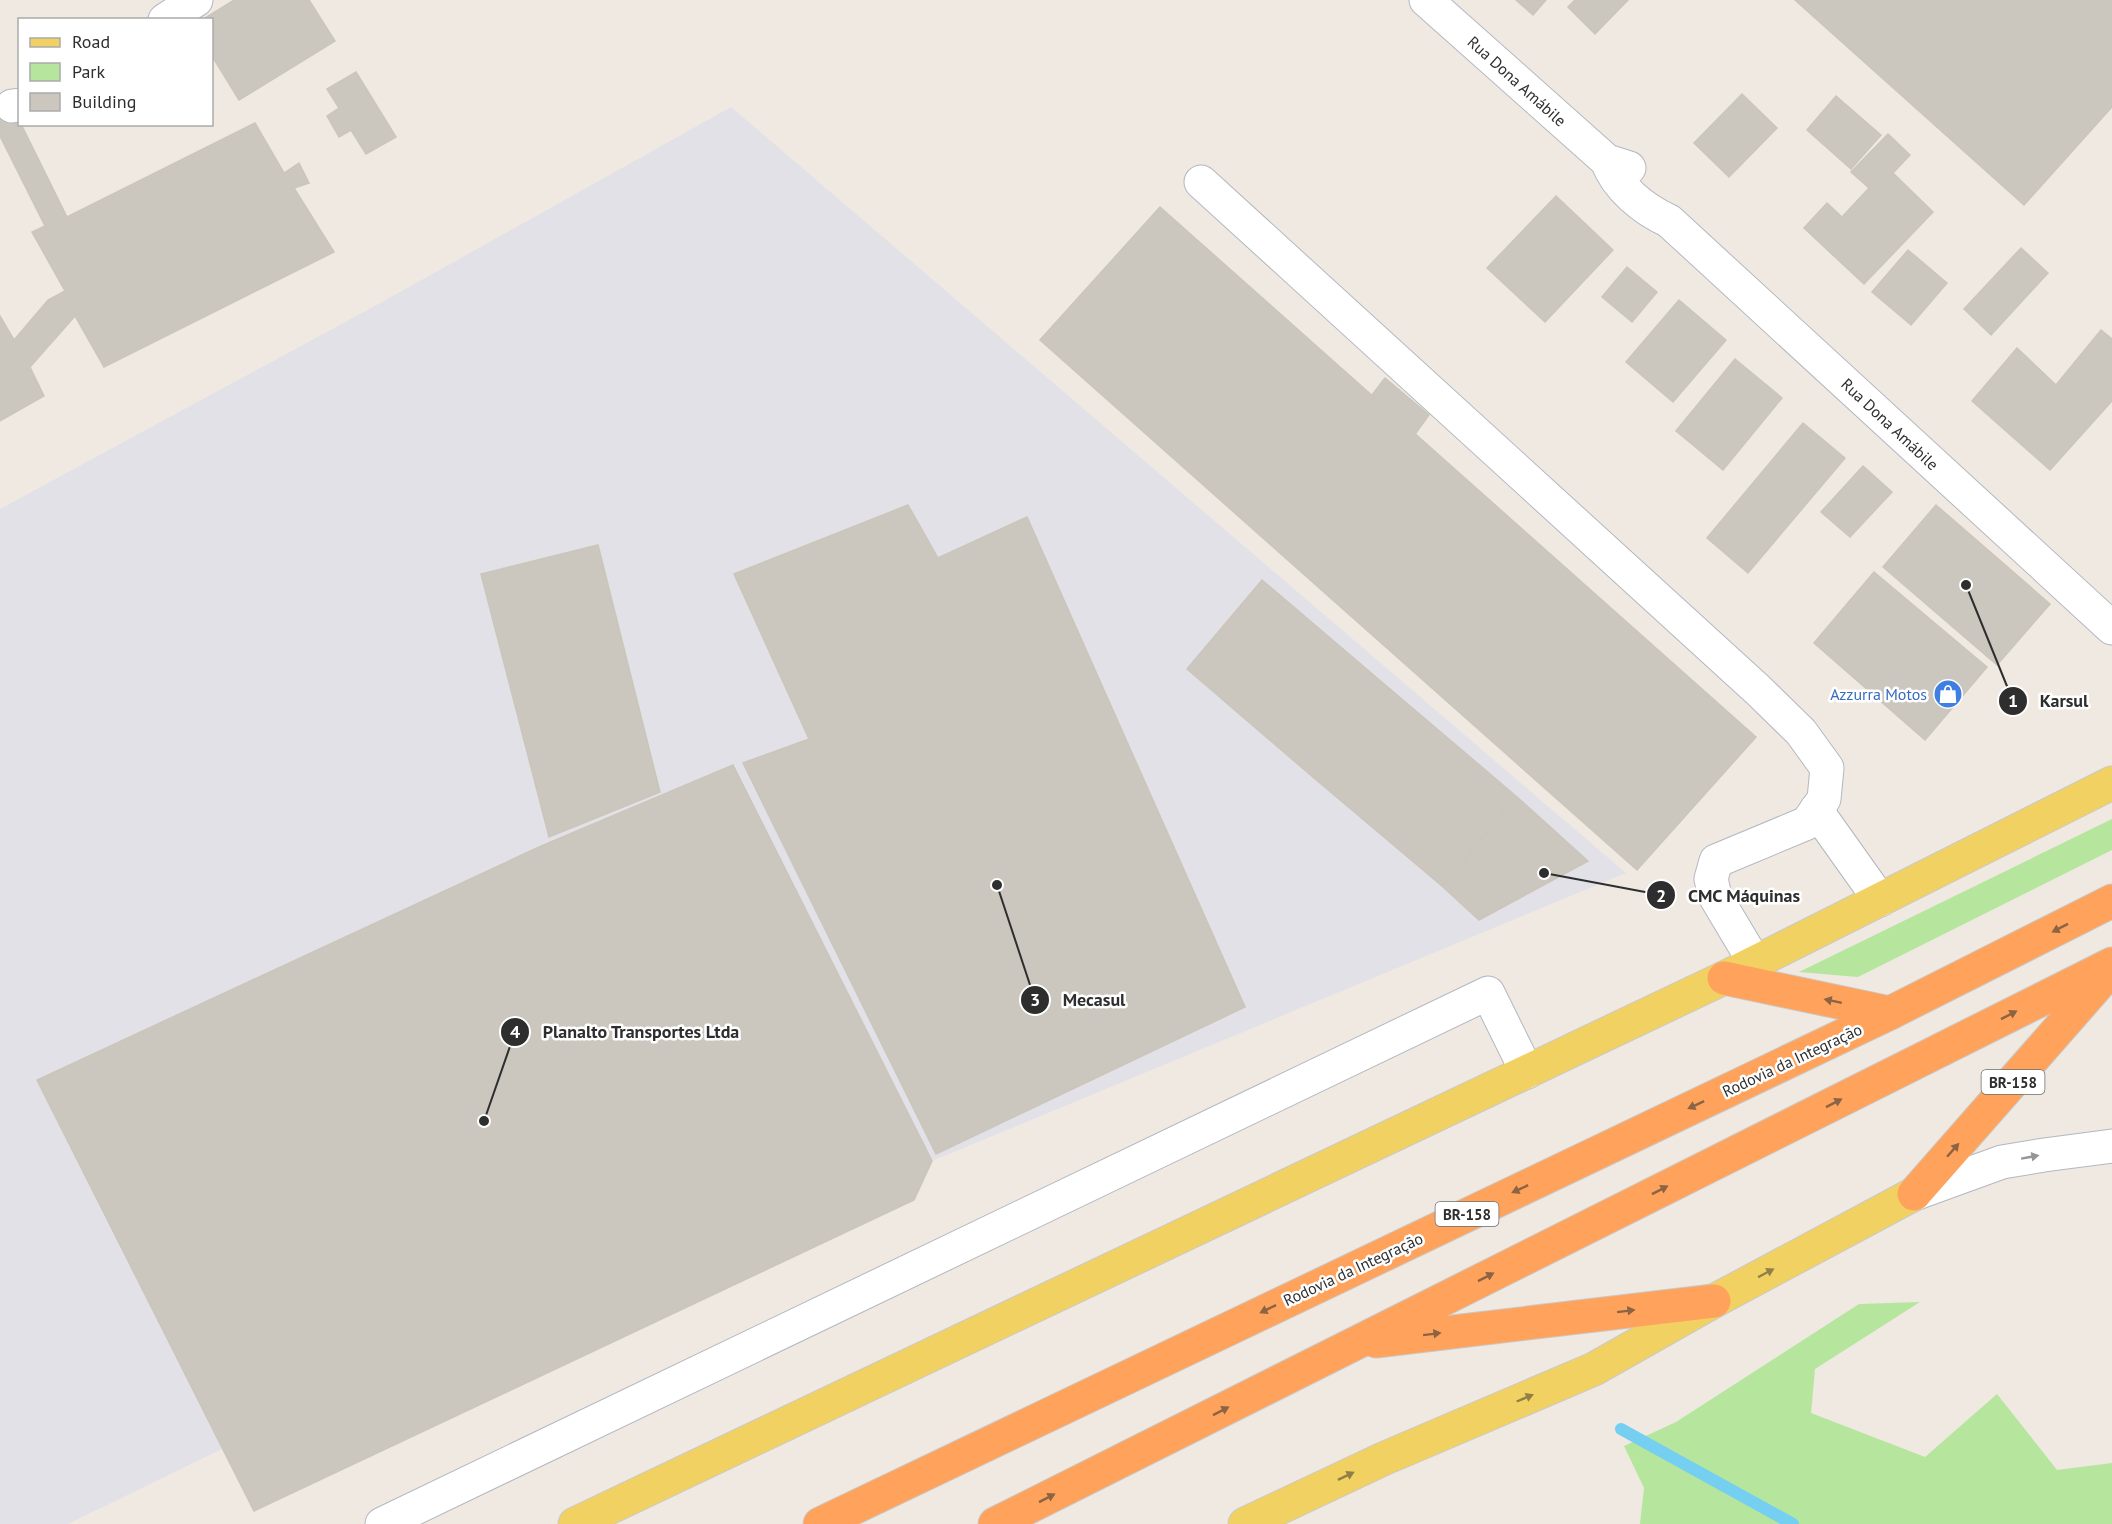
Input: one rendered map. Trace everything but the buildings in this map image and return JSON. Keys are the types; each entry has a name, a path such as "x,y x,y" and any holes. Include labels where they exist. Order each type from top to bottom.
{"highway":[{"name":"Rodovia da Integração","path":"820,1524 1890,1013 2112,902"},
{"name":"BR-158","path":"995,1524 2112,964"},
{"name":"BR-158","path":"1914,1194 2112,969"},
{"path":"1724,978 1890,1013"},
{"name":"BR-158","path":"1353,1344 1714,1301"}],"main road":[{"path":"575,1524 1724,978 2112,783"},
{"name":"BR-158","path":"1245,1524 1383,1459 1594,1369 1714,1301 1914,1194"}],"street":[{"path":"168,18 196,0"},
{"name":"Rua Dona Amábile","path":"1426,0 1607,161 1629,167 1666,204 1669,220 2112,628"},
{"path":"1200,182 1758,690 1801,732 1827,768 1824,799 1807,823 1716,861 1711,879 1715,896 1755,963"},
{"path":"1816,810 1880,900"},
{"path":"382,1524 437,1512 1488,993 1527,1072"},
{"name":"BR-158","path":"1914,1194 2002,1162 2112,1146"}],"shaded area":[{"path":"731,107 1626,873 932,1161 254,1511 222,1449 68,1524 0,1524 0,509 384,301"}],"green space":[{"path":"2112,819 2112,850 1858,977 1799,972"},
{"path":"1920,1302 1815,1369 1811,1413 1925,1457 1997,1394 2057,1470 2112,1463 2112,1524 1640,1524 1644,1488 1624,1446 1676,1422 1859,1304"}],"waterway":[{"path":"1621,1429 1793,1524"}],"place":[{"name":"Karsul","path":"1966,585"},
{"name":"Azzurra Motos","path":"1948,694"},
{"name":"CMC Máquinas","path":"1544,873"},
{"name":"Mecasul","path":"997,885"},
{"name":"Planalto Transportes Ltda","path":"484,1121"}]}
